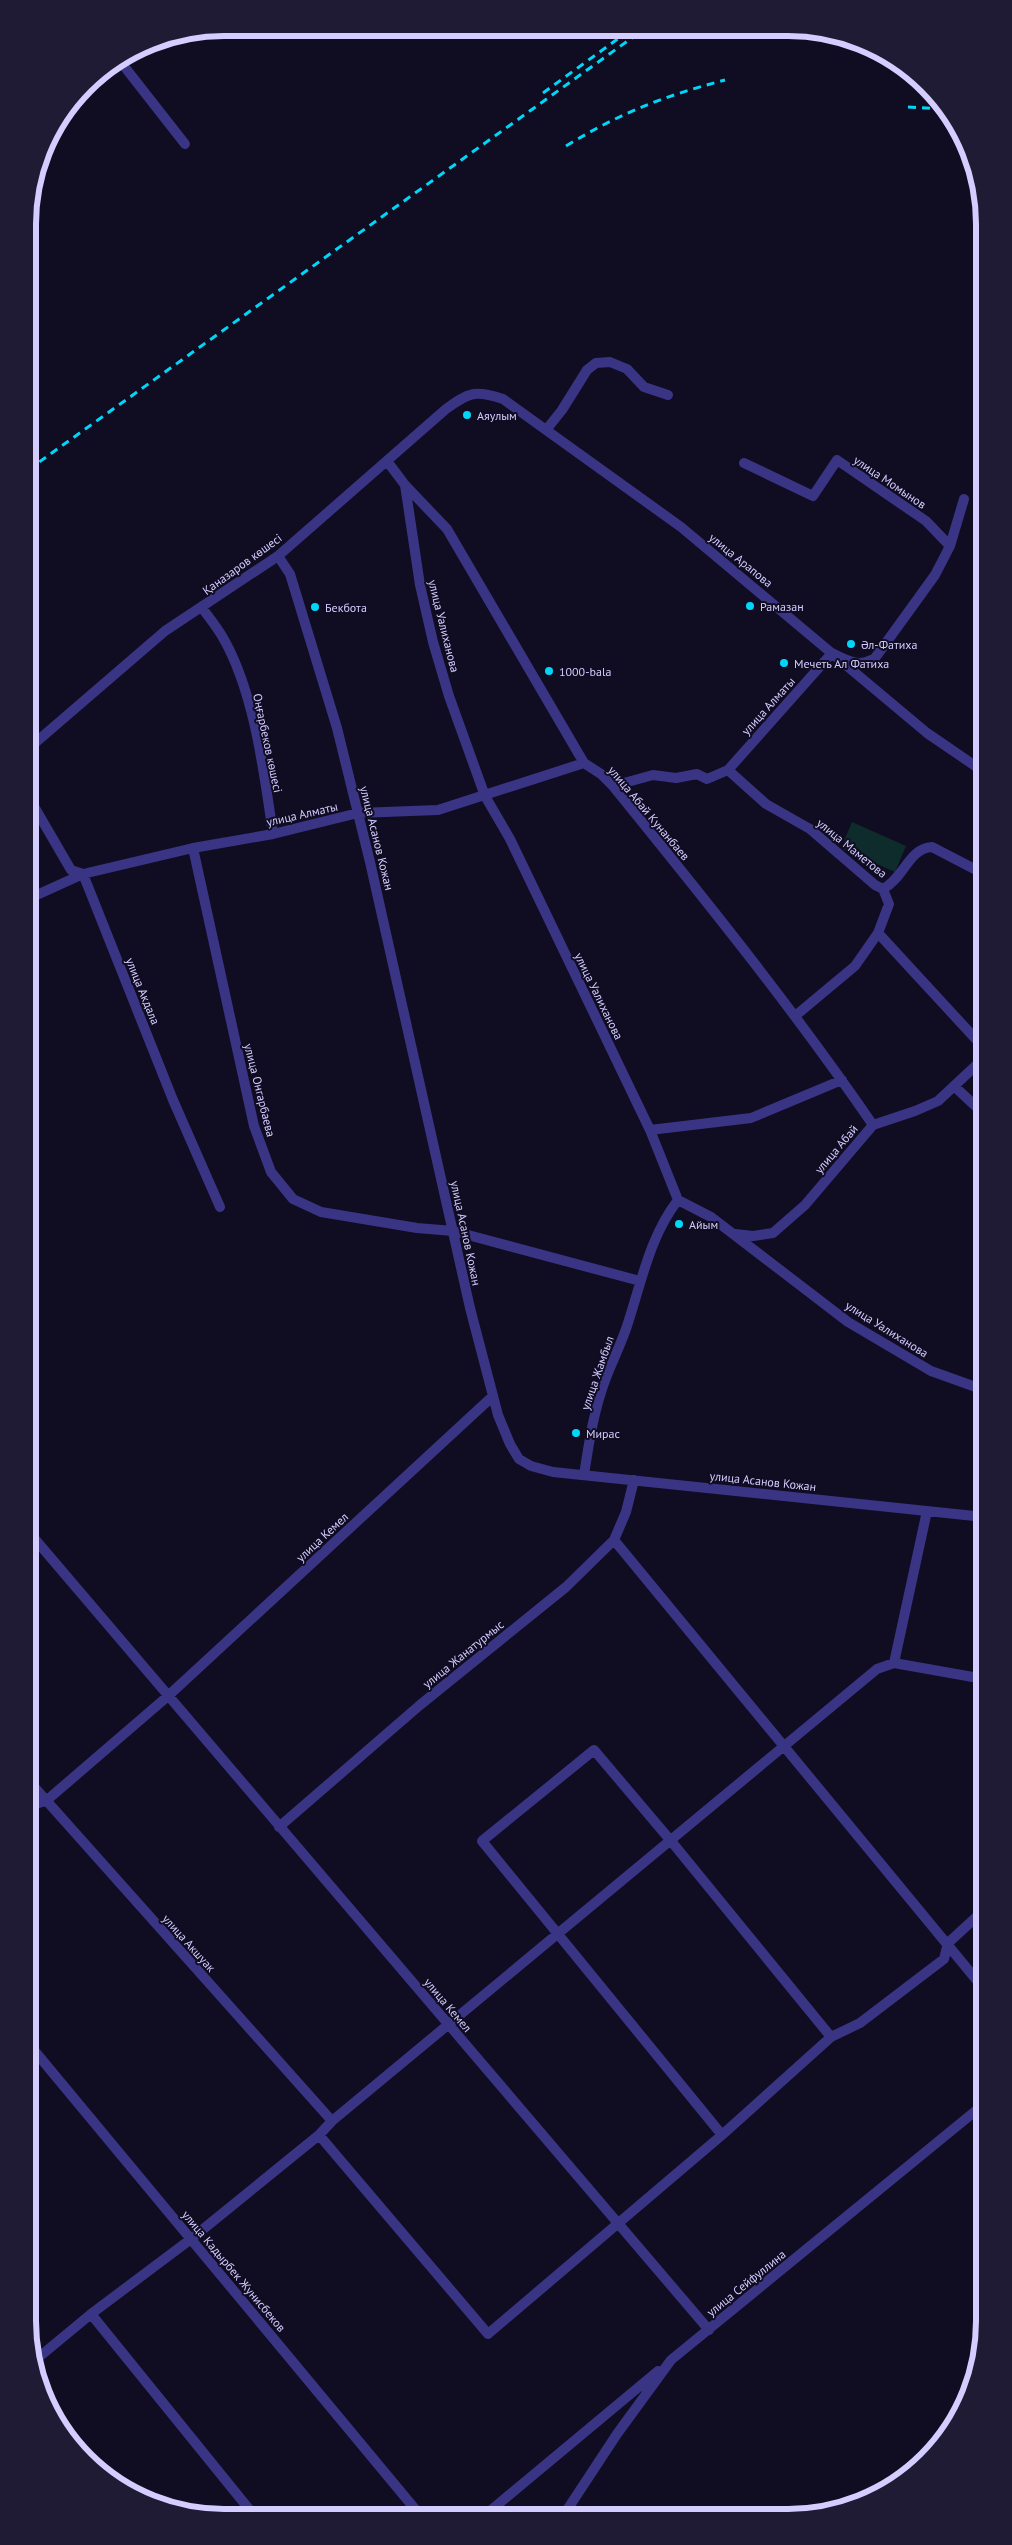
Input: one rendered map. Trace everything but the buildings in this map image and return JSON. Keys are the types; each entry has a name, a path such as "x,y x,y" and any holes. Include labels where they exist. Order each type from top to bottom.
{"street":[{"path":"124,66 185,144"},
{"path":"546,430 562,410 587,370 596,363 610,362 627,369 644,386 668,395"},
{"name":"улица Арапова","path":"466,394 483,392 503,399 681,527 927,733 976,767"},
{"name":"Қаназаров көшесі","path":"36,742 165,630 202,608 278,556 446,409 466,394"},
{"name":"улица Момынов","path":"744,463 813,496 836,460 926,521 950,546"},
{"name":"улица Уалиханова","path":"388,461 405,485 420,585 433,642 485,796 510,839 650,1130 678,1200 712,1217 848,1322 931,1371 976,1387"},
{"name":"улица Абай Кунанбаев","path":"405,485 447,528 584,762 602,774 613,786 726,926 842,1080 872,1125"},
{"path":"832,653 855,664 866,664 875,658 920,597 950,546 964,499"},
{"name":"улица Асанов Кожан","path":"278,556 290,574 337,728 493,1396 510,1444 519,1459 531,1466 553,1472 976,1516"},
{"name":"Оңғарбеков көшесі","path":"202,608 222,636 233,658 245,694 255,731 273,834"},
{"name":"улица Алматы","path":"613,786 653,776 676,778 697,774 707,779 728,770 832,653"},
{"name":"улица Алматы","path":"36,895 83,874 193,848 273,834 358,814 438,810 584,762"},
{"name":"улица Маметова","path":"728,770 766,804 810,829 875,885 883,889 894,883 916,853 922,848 932,847 976,870"},
{"name":"улица Акдала","path":"36,810 71,870 83,874 173,1100 220,1207"},
{"name":"улица Онгарбаева","path":"193,848 254,1126 272,1172 293,1199 321,1212 398,1225 454,1231"},
{"path":"795,1016 855,966 878,933 889,904 883,889"},
{"path":"878,933 976,1039"},
{"name":"улица Абай","path":"733,1234 753,1236 773,1233 790,1220 872,1125 938,1101 976,1066"},
{"path":"650,1130 751,1118 842,1080"},
{"path":"955,1087 976,1107"},
{"name":"улица Жамбыл","path":"584,1475 591,1430 605,1380 625,1330 640,1281 664,1218 678,1200"},
{"path":"454,1231 640,1281"},
{"name":"улица Кемел","path":"36,1804 46,1801 168,1696 493,1396"},
{"name":"улица Жанатурмыс","path":"279,1827 420,1705 566,1587 614,1540 626,1512 634,1480"},
{"path":"894,1663 927,1512"},
{"name":"улица Кемел","path":"36,1540 279,1827 321,1872 448,2026 709,2330"},
{"path":"614,1540 976,1979"},
{"path":"40,2356 91,2314 191,2239 319,2136 332,2121 877,1669 894,1663 976,1678"},
{"path":"722,2135 482,1841 594,1750 671,1840 832,2037"},
{"name":"улица Акшуак","path":"36,1789 332,2121"},
{"path":"319,2136 488,2334 722,2135 832,2037 860,2023 944,1959 948,1943 976,1917"},
{"name":"улица Кадырбек Жунисбеков","path":"36,2053 415,2509"},
{"name":"улица Сейфуллина","path":"567,2509 617,2434 671,2360 976,2111"},
{"path":"91,2314 249,2509"},
{"path":"492,2509 671,2360"}],"green space":[{"path":"852,822 906,846 895,872 841,848"}],"railway":[{"path":"543,93 622,36"},
{"path":"36,464 635,36"},
{"path":"566,146 605,124 662,99 725,80"},
{"path":"908,107 936,109"}],"place":[{"name":"Аяулым","path":"467,415"},
{"name":"Рамазан","path":"750,606"},
{"name":"Бекбота","path":"315,607"},
{"name":"Әл-Фатиха","path":"851,644"},
{"name":"Мечеть Ал Фатиха","path":"784,663"},
{"name":"1000-bala","path":"549,671"},
{"name":"Айым","path":"679,1224"},
{"name":"Мирас","path":"576,1433"}]}
